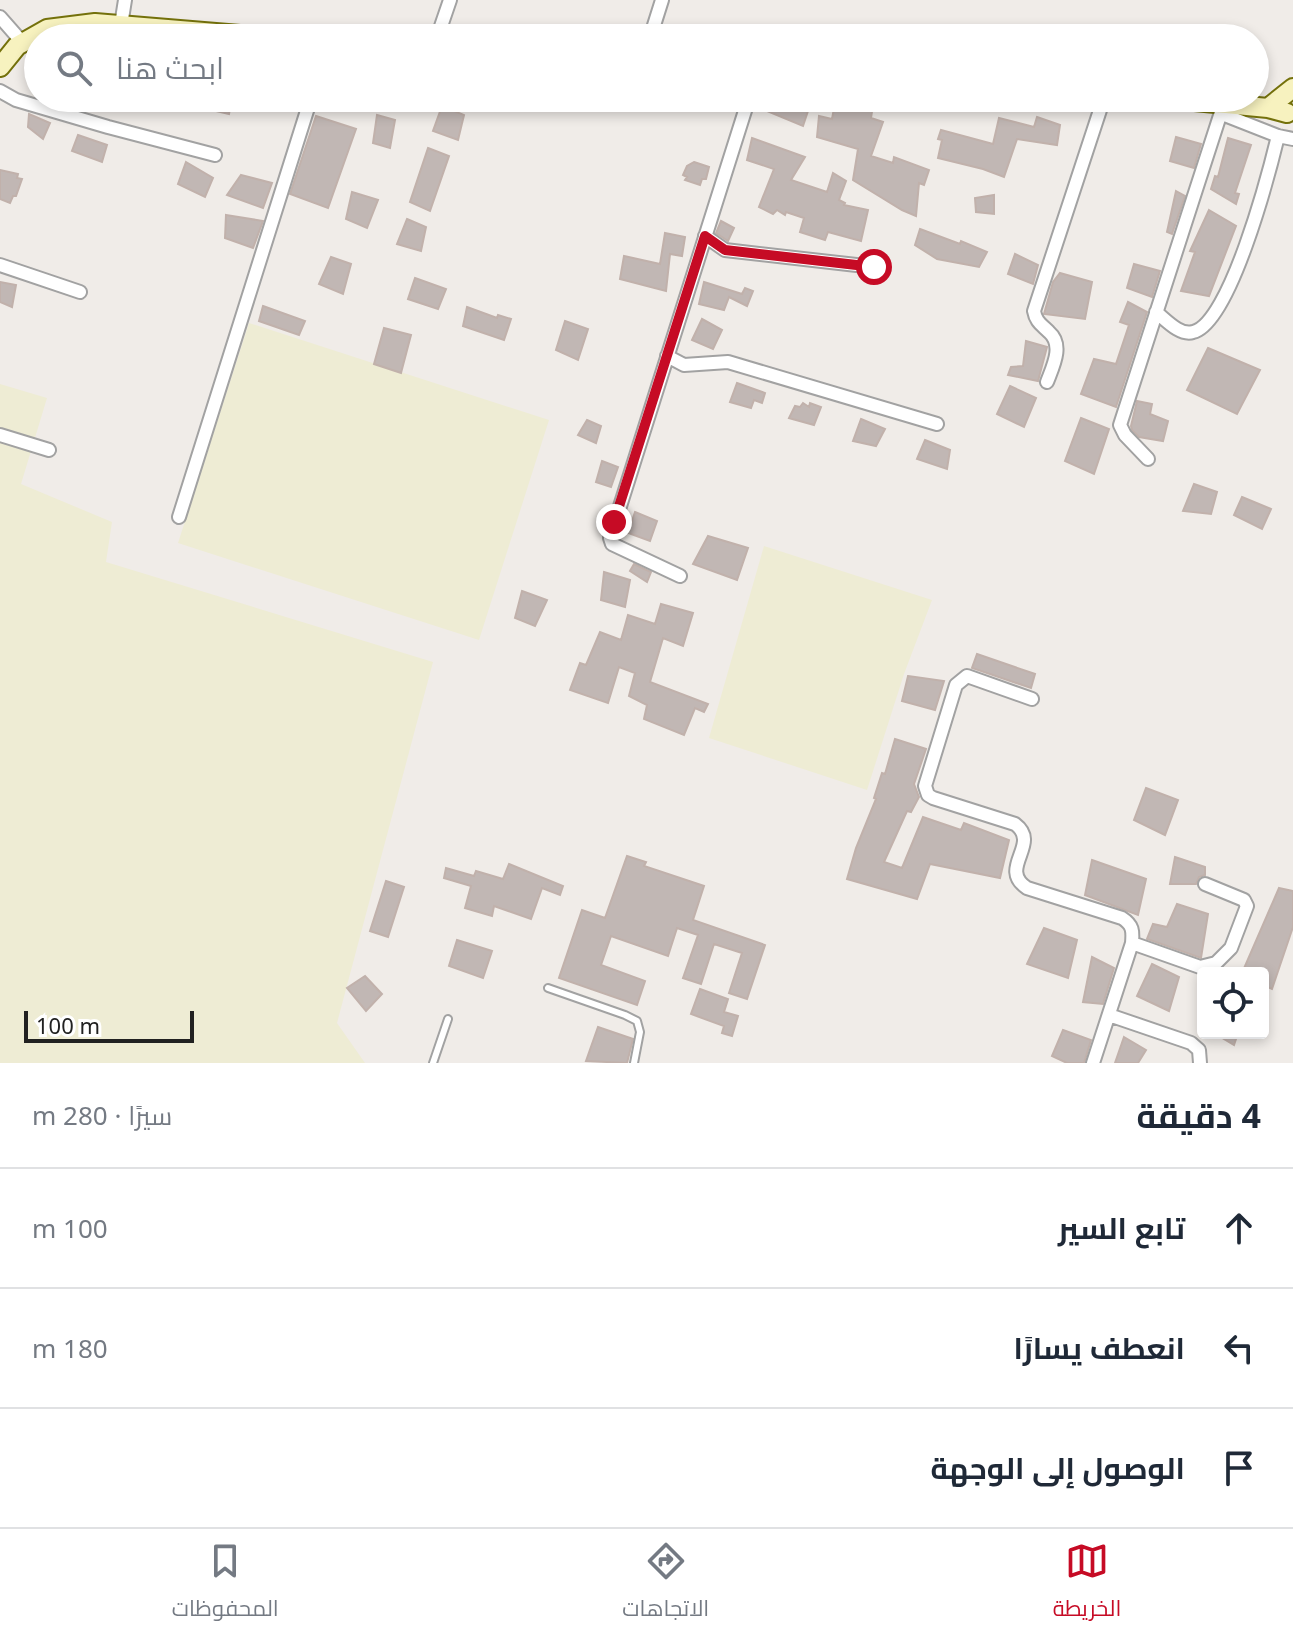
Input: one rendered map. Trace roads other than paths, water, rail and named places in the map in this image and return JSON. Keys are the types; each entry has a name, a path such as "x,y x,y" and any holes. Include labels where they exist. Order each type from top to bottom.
{"street":[{"path":"121,24 125,0"},
{"path":"442,24 450,0"},
{"path":"654,24 662,0"},
{"path":"0,17 22,42 0,67"},
{"path":"87,24 108,24"},
{"path":"1269,107 1293,88"},
{"path":"0,91 24,102"},
{"path":"1269,108 1290,114"},
{"path":"57,112 215,155"},
{"path":"179,517 307,112"},
{"path":"680,576 612,544 610,538 745,112"},
{"path":"1047,382 1058,353 1055,340 1038,323 1034,311 1099,112"},
{"path":"1148,459 1125,435 1120,425 1222,112"},
{"path":"1231,112 1278,136 1293,139"},
{"path":"1156,312 1186,333 1206,326 1234,274 1254,221 1278,136"},
{"path":"705,236 725,250 874,267"},
{"path":"0,265 80,292"},
{"path":"667,356 684,365 728,362 937,424"},
{"path":"0,435 49,450"},
{"path":"1032,699 979,679 967,676 960,680 925,786 928,795 1023,829 1026,838 1015,874 1019,883 1122,918 1133,930 1132,943 1093,1063"},
{"path":"1132,943 1200,967 1216,963 1231,948 1247,906 1244,900 1205,884"},
{"path":"1109,1015 1191,1043 1199,1050 1200,1063"}],"lane":[{"path":"548,988 637,1021 640,1032 634,1063"},
{"path":"433,1063 448,1019"}]}
